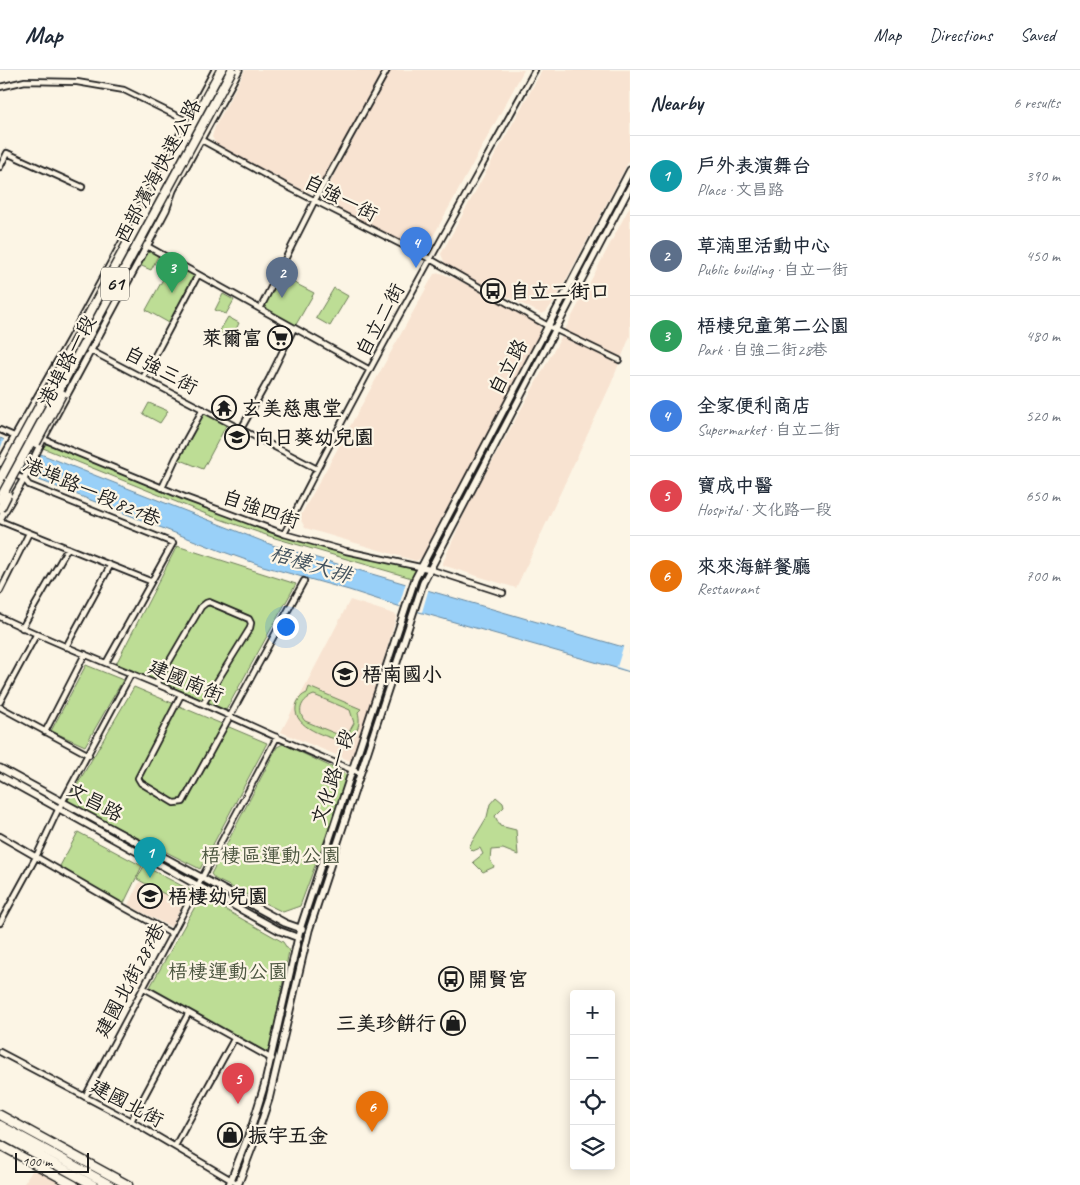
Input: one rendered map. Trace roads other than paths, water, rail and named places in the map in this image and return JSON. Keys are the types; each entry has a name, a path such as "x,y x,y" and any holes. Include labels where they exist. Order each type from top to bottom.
{"main road":[{"name":"西部濱海快速公路","path":"0,479 221,70"},
{"name":"西部濱海快速公路","path":"0,499 232,70"},
{"path":"0,471 55,369 68,352"},
{"path":"0,509 56,406 77,356"},
{"path":"0,1115 128,1185"},
{"path":"0,1124 110,1185"},
{"path":"0,1134 93,1185"},
{"path":"0,1144 74,1185"}],"street":[{"name":"港埠路一段","path":"0,462 70,339 215,70"},
{"name":"港埠路一段","path":"0,520 24,479 43,439 166,210 173,190 239,70"},
{"path":"260,309 315,200 387,70"},
{"name":"自立二街","path":"284,534 430,259 535,70"},
{"path":"0,87 25,81 77,82 124,90 187,120"},
{"name":"自強一街","path":"182,129 284,186 430,259 548,326 619,360"},
{"path":"0,168 6,153 82,187"},
{"name":"自立路","path":"415,580 630,170"},
{"name":"港埠路一段","path":"143,225 155,180"},
{"name":"自立路","path":"423,583 630,186"},
{"name":"港埠路一段","path":"0,488 143,225 173,190"},
{"path":"127,234 370,370"},
{"path":"143,378 198,275"},
{"path":"241,429 269,379 294,328"},
{"name":"自強三街","path":"70,339 317,469"},
{"path":"162,488 203,409"},
{"name":"自強四街","path":"18,428 162,488 284,534 429,569 503,592"},
{"path":"0,430 14,436"},
{"name":"港埠路一段821巷","path":"0,467 24,479 30,485 173,543 150,581"},
{"path":"0,520 150,581 106,663"},
{"path":"0,591 29,533"},
{"path":"22,628 68,548"},
{"path":"66,646 110,566"},
{"path":"180,695 138,778 141,783 174,803 183,802 304,580"},
{"name":"文化路一段","path":"230,1182 252,1126 271,1059 300,928 415,580"},
{"name":"文化路一段","path":"238,1184 263,1117 309,930 423,583"},
{"path":"156,684 201,607 206,603 209,602 249,619 250,628 203,704"},
{"name":"建國南街","path":"0,617 36,635 203,704 360,773"},
{"path":"0,702 36,635"},
{"path":"45,732 85,654"},
{"path":"0,923 131,674"},
{"path":"0,707 89,756"},
{"name":"建國北街287巷","path":"85,1097 277,737"},
{"name":"文昌路","path":"0,768 284,923 309,930"},
{"name":"文昌路","path":"0,776 58,810 280,931 306,940"},
{"path":"0,836 172,934"},
{"path":"144,988 271,1059 278,1060"},
{"path":"131,1122 188,1014"},
{"path":"175,1146 234,1039"},
{"name":"建國北街","path":"0,1052 175,1146 230,1182 238,1184"}],"water":[{"name":"梧棲大排","path":"0,438 272,545 630,649 630,672 398,606 263,566 221,551 34,478 0,462"}],"place":[{"name":"全家便利商店","path":"416,268"},
{"name":"自立二街口","path":"493,291"},
{"name":"梧棲兒童第二公園","path":"172,293"},
{"name":"草湳里活動中心","path":"282,298"},
{"name":"萊爾富","path":"280,338"},
{"name":"玄美慈惠堂","path":"224,408"},
{"name":"向日葵幼兒園","path":"237,437"},
{"name":"梧南國小","path":"345,674"},
{"name":"戶外表演舞台","path":"150,878"},
{"name":"梧棲幼兒園","path":"150,896"},
{"name":"開賢宮","path":"451,979"},
{"name":"三美珍餅行","path":"453,1023"},
{"name":"寶成中醫","path":"238,1104"},
{"name":"來來海鮮餐廳","path":"372,1132"},
{"name":"振宇五金","path":"230,1135"}],"park label":[{"name":"梧棲區運動公園","path":"271,855"},
{"name":"梧棲運動公園","path":"228,971"}]}
